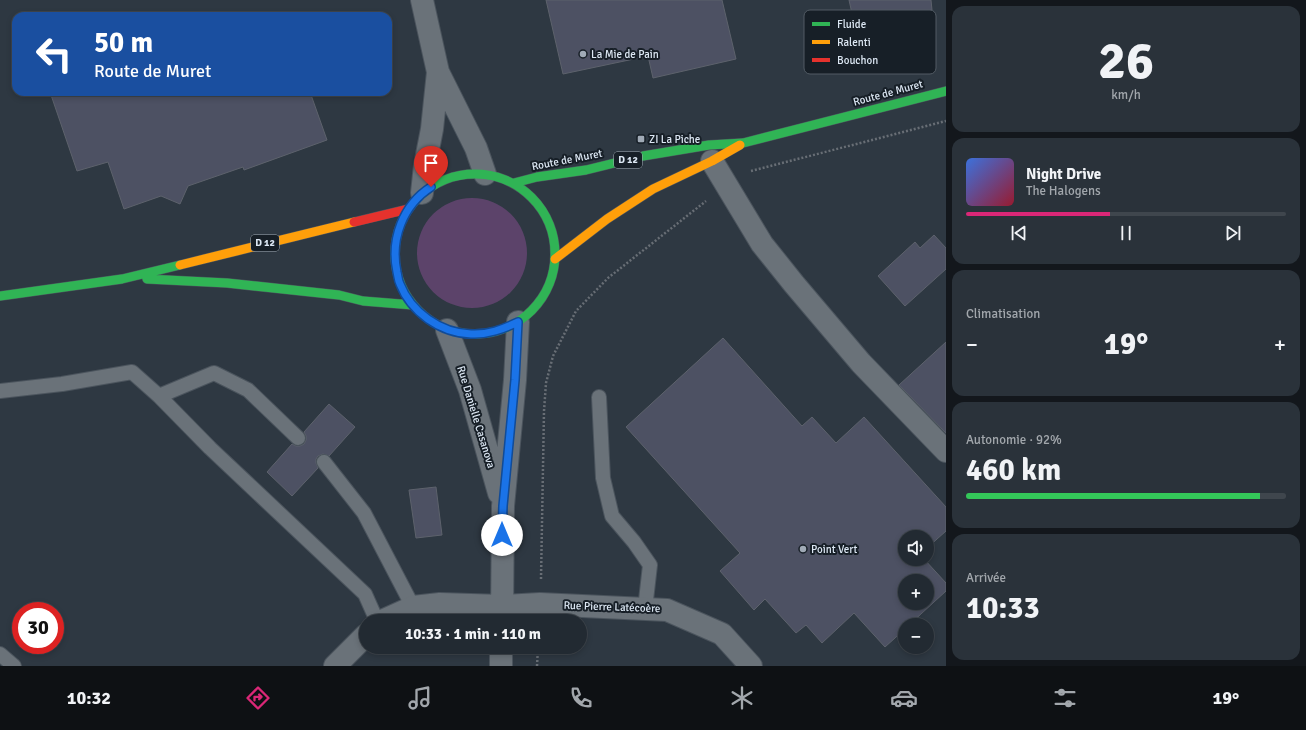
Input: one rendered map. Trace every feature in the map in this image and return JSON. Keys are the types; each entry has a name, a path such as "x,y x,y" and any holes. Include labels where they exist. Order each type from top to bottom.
{"main road":[{"name":"Route de Muret","path":"514,183 537,177 586,170 643,156 709,145 743,143 946,91"},
{"name":"Route de Muret","path":"555,259 607,219 653,189 712,161 743,143"},
{"path":"462,174 485,174 499,177 514,183 529,194 540,207 549,223 554,241 555,259 549,284 537,306 518,322 489,333 471,334 447,330 428,320 413,305 400,283 394,258 397,232 408,209 422,193 441,181 462,174"},
{"name":"D 12","path":"0,296 122,278 408,209"},
{"name":"D 12","path":"122,278 227,283 339,295 363,301 413,305"}],"street":[{"path":"422,0 438,72 476,148 485,174"},
{"path":"422,193 425,164 432,129 438,72"},
{"path":"712,161 762,244 794,284 862,363 946,451"},
{"name":"Rue Danielle Casanova","path":"502,614 503,506 515,380 518,322"},
{"name":"Rue Danielle Casanova","path":"447,330 470,390 503,506"},
{"name":"Rue Pierre Latécoère","path":"398,614 413,607 440,604 502,614 540,604 667,610 722,634 751,666"},
{"path":"335,666 359,642"},
{"path":"501,654 501,666"}],"lane":[{"path":"0,391 62,384 132,372 159,396 210,448 365,594 374,614"},
{"path":"159,396 214,373 248,390 298,438"},
{"path":"599,397 604,478 612,516 634,542 650,565 645,609"},
{"path":"324,462 364,513 413,607"},
{"path":"0,654 14,666"}],"path":[{"path":"540,604 544,411 546,383 553,356 576,311 608,278 741,173 946,121"},
{"path":"537,666 538,654"}],"shaded area":[{"path":"472,198 493,202 503,207 511,214 518,222 523,232 527,253 523,274 518,284 511,292 503,299 493,304 472,308 451,304 441,299 433,292 426,284 421,274 417,253 421,232 426,222 433,214 441,207 451,202"}],"building":[{"path":"546,0 722,0 736,59 653,78 648,56 563,74"},
{"path":"849,0 931,0 932,10 851,10"},
{"path":"51,96 311,96 327,140 244,170 243,167 188,186 180,204 161,196 124,209 108,162 77,171"},
{"path":"934,235 946,248 946,269 905,306 878,276 915,242 920,248"},
{"path":"723,338 802,426 812,417 836,443 864,417 946,507 946,531 934,542 934,530 898,530 898,566 930,566 946,583 946,591 934,602 934,574 898,574 898,610 925,610 917,618 898,618 898,635 885,647 854,613 822,643 806,625 796,633 765,599 754,610 720,571 740,553 626,427"},
{"path":"946,342 946,433 899,385"},
{"path":"329,404 355,427 329,456 323,454 318,456 316,463 318,468 292,496 267,472 292,444 300,446 304,444 306,436 304,432"},
{"path":"436,487 442,535 416,538 409,490"}],"traffic: fast":[{"path":"514,183 537,177 586,170 643,156 709,145 743,143 946,91"},
{"path":"467,174 483,174 498,177 513,183 532,197 546,216 549,223 554,238 555,254 554,270 549,285 546,292 532,311 513,325 498,331 483,334 467,334 452,331 437,325 418,311 413,305 404,292 398,277 395,262 395,246 398,231 404,216 418,197 424,192 437,183 452,177 467,174"},
{"path":"0,296 122,279 180,265"},
{"path":"147,279 227,283 339,295 363,301 413,305"}],"traffic: slow":[{"path":"555,259 607,219 653,189 712,161 740,145"},
{"path":"180,265 354,222"}],"traffic: jam":[{"path":"354,222 408,209"}],"place":[{"name":"La Mie de Pain","path":"583,54"},
{"name":"ZI La Piche","path":"641,139"},
{"name":"Point Vert","path":"803,549"}],"route":[{"path":"431,187 422,193 408,209 397,232 394,258 400,283 413,305 428,320 447,330 471,334 495,332 518,322 515,380 503,506 502,535"}]}
